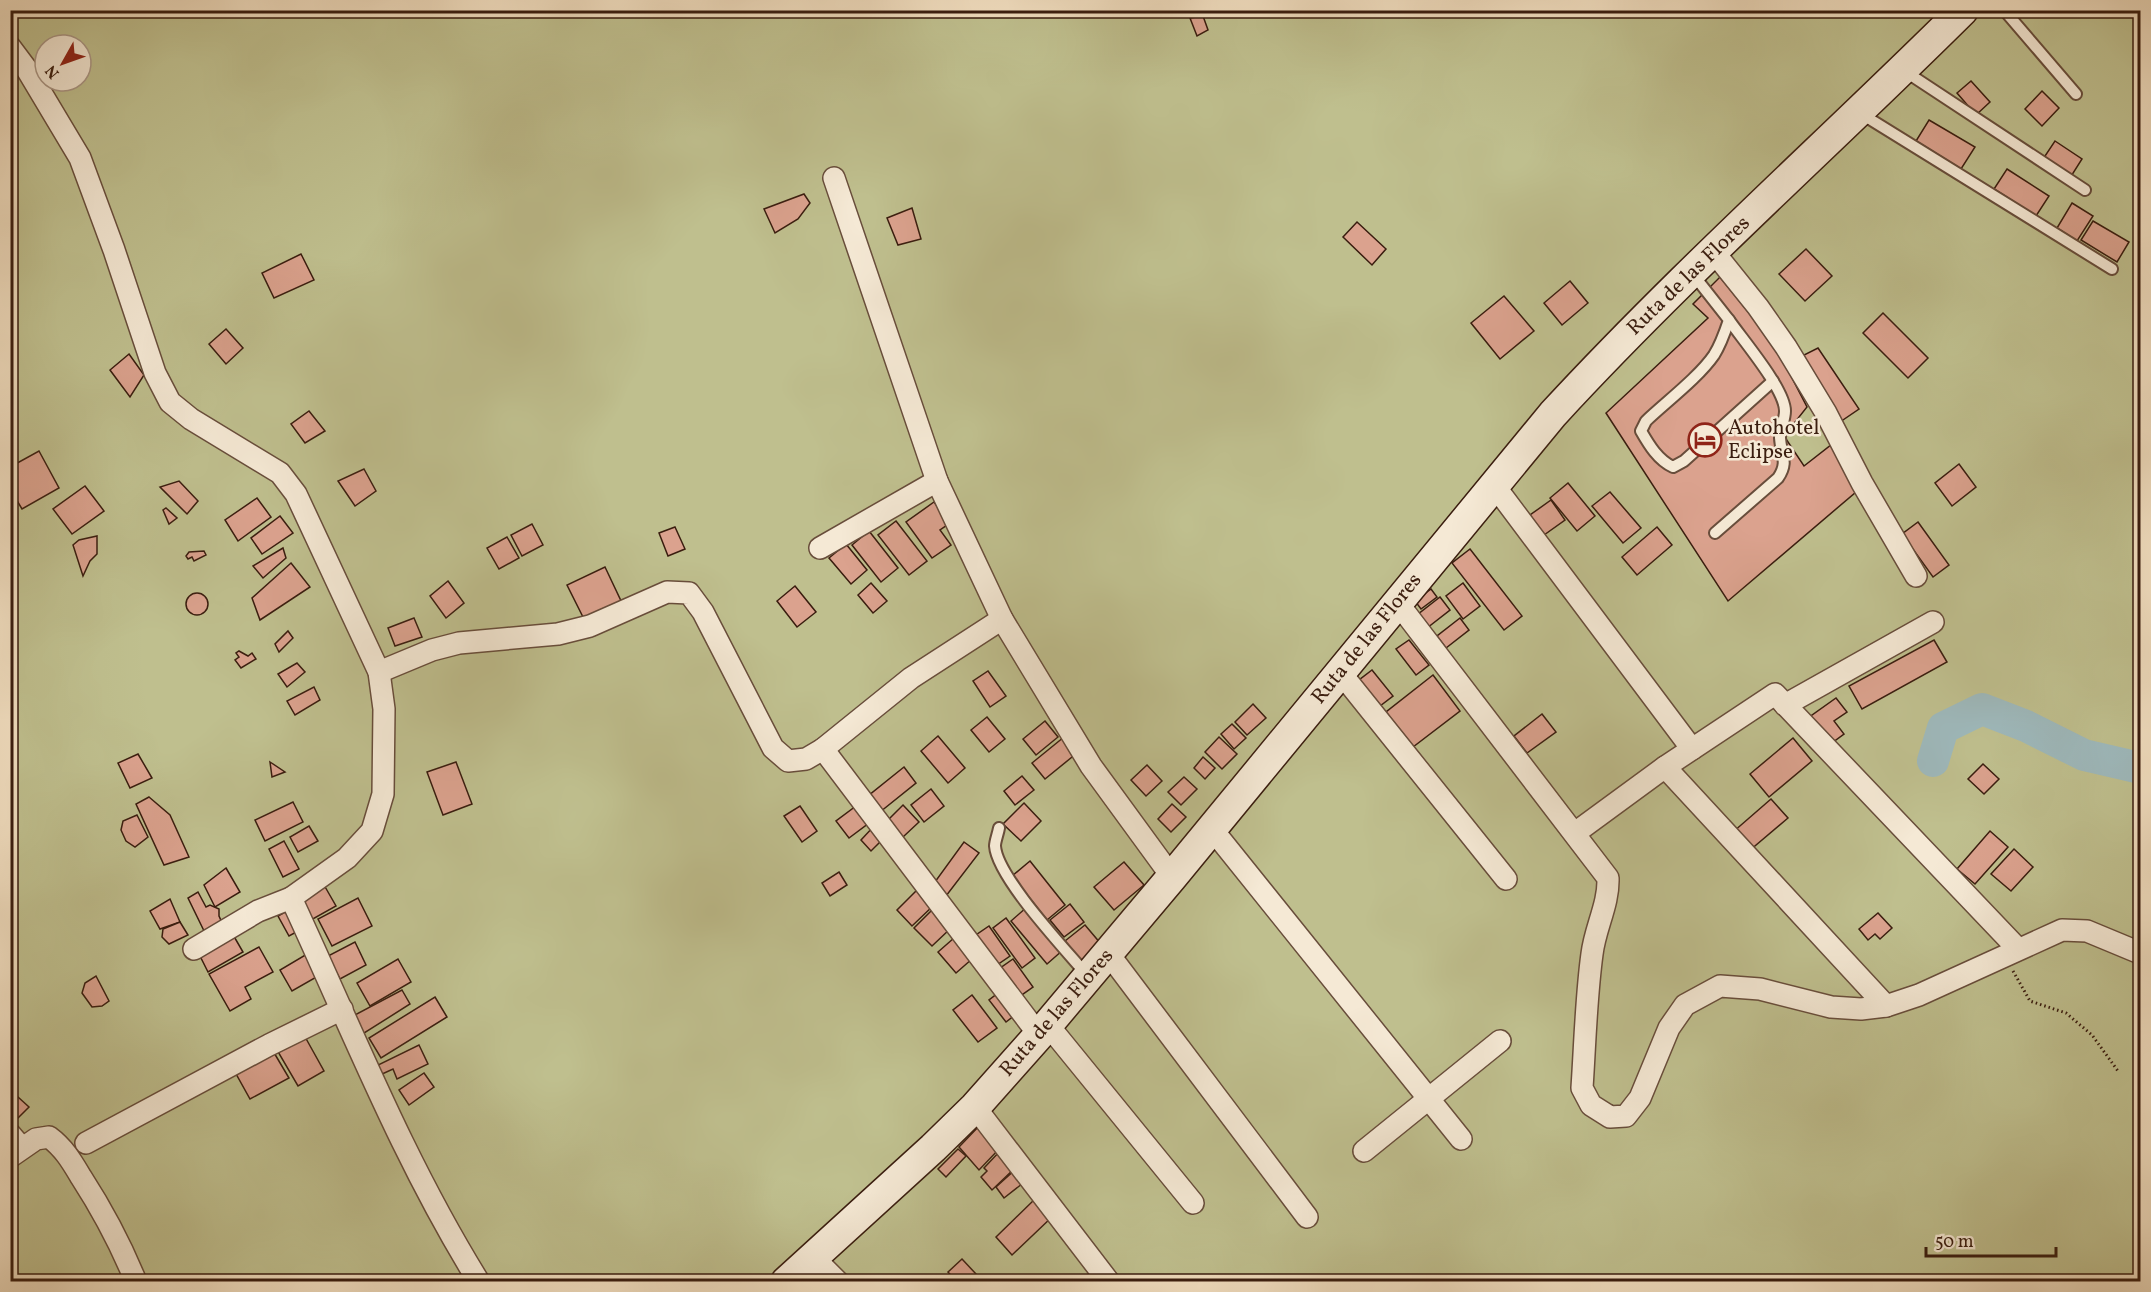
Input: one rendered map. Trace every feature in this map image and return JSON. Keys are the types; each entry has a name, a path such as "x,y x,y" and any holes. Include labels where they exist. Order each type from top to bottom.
{"main road":[{"name":"Ruta de las Flores","path":"786,1281 975,1107 1044,1030 1553,414 1596,367 1963,10"}],"street":[{"path":"10,47 28,71 80,158 114,250 155,373 171,402 190,419 280,473 296,494 379,672 384,709 382,794 372,831 347,858 291,898 258,911 194,948"},
{"path":"834,178 937,481 1002,619 1091,766 1172,877"},
{"path":"1713,251 1758,307 1786,347 1826,413 1862,483 1916,576"},
{"path":"820,548 937,481"},
{"path":"1494,485 1692,749"},
{"path":"379,672 432,650 459,643 558,634 590,626 667,592 689,593 703,612 773,748 788,761 806,759 823,749 911,678 1002,619"},
{"path":"1397,602 1608,878 1609,894 1592,952 1582,1088 1591,1105 1610,1117 1626,1116 1640,1098 1669,1028 1685,1005 1720,986 1760,989 1831,1007 1861,1009 1886,1006 1919,995 2062,930 2087,932 2140,953"},
{"path":"1785,705 1933,622"},
{"path":"1340,672 1506,879"},
{"path":"1575,833 1665,767 1775,694 2011,952"},
{"path":"823,749 1044,1030 1193,1203"},
{"path":"1665,767 1886,1006"},
{"path":"1212,829 1461,1139"},
{"path":"291,898 397,1134 447,1230 479,1281"},
{"path":"1108,953 1307,1217"},
{"path":"86,1143 342,1008"},
{"path":"1364,1151 1500,1041"},
{"path":"975,1107 1109,1281"},
{"path":"14,1146 50,1137 61,1146 99,1204 120,1242 136,1281"},
{"path":"813,1257 838,1281"}],"lane":[{"path":"2004,10 2076,94"},
{"path":"1903,70 2085,190"},
{"path":"1859,112 2112,269"},
{"path":"1692,273 1773,381 1782,398 1785,411 1780,431 1780,442 1785,459 1784,470 1778,478 1715,533"},
{"path":"1729,320 1713,357 1646,421 1641,431 1647,442 1663,462 1673,467 1684,462 1773,381"},
{"path":"999,828 995,847 1005,872 1026,903 1089,977"}],"path":[{"path":"2011,952 2030,1001 2066,1013 2092,1035 2118,1071"}],"green space":[{"path":"10,11 2140,11 2140,1281 11,1281"}],"building":[{"path":"1203,16 1208,30 1197,36 1190,18"},
{"path":"1971,81 1990,102 1976,115 1957,93"},
{"path":"2042,91 2059,108 2042,126 2025,109"},
{"path":"1929,120 1975,147 1961,169 1916,141"},
{"path":"2055,141 2082,159 2070,178 2043,159"},
{"path":"2007,169 2049,196 2036,216 1994,189"},
{"path":"804,194 810,203 798,219 775,233 764,209"},
{"path":"2072,203 2093,216 2077,241 2057,228"},
{"path":"912,208 921,239 898,245 887,218"},
{"path":"2093,221 2129,242 2117,262 2081,240"},
{"path":"1357,222 1386,249 1372,265 1343,237"},
{"path":"1806,249 1832,276 1805,301 1779,274"},
{"path":"301,254 314,280 274,298 262,273"},
{"name":"Autohotel Eclipse","path":"1720,277 1775,345 1807,407 1784,436 1804,466 1831,445 1856,492 1728,601 1606,413 1708,318 1693,304"},
{"path":"1570,281 1588,303 1562,325 1544,303"},
{"path":"1504,296 1534,331 1500,359 1471,323"},
{"path":"1883,313 1928,358 1908,378 1863,333"},
{"path":"226,329 243,348 226,364 209,344"},
{"path":"1818,348 1859,409 1837,424 1800,357"},
{"path":"129,354 144,375 130,397 110,370"},
{"path":"309,411 325,431 305,443 291,424"},
{"path":"39,451 59,488 22,509 10,489 10,467"},
{"path":"1959,464 1976,487 1952,506 1935,483"},
{"path":"364,469 376,491 355,506 338,481"},
{"path":"179,481 198,501 187,514 160,487"},
{"path":"1568,483 1595,516 1577,531 1550,498"},
{"path":"85,486 104,511 72,534 53,509"},
{"path":"1610,492 1641,528 1623,543 1592,506"},
{"path":"257,498 271,517 238,541 225,520"},
{"path":"1551,500 1565,520 1544,535 1530,515"},
{"path":"934,502 950,523 940,530 951,545 932,558 906,522"},
{"path":"166,508 177,518 169,524 163,510"},
{"path":"280,516 293,533 262,554 251,538"},
{"path":"896,521 927,561 909,575 878,535"},
{"path":"1918,522 1949,565 1933,577 1902,534"},
{"path":"532,524 543,545 522,556 511,535"},
{"path":"675,527 685,549 668,556 659,533"},
{"path":"1657,527 1672,545 1637,575 1622,557"},
{"path":"869,531 898,568 881,582 852,545"},
{"path":"97,536 97,554 90,561 83,576 73,545 79,540"},
{"path":"507,537 519,558 499,569 487,548"},
{"path":"846,544 867,570 851,584 829,558"},
{"path":"283,548 286,558 263,578 253,566"},
{"path":"1470,549 1522,616 1504,630 1452,563"},
{"path":"204,551 206,555 194,561 192,557 188,559 186,556 189,552"},
{"path":"291,563 310,587 260,620 252,598"},
{"path":"605,567 622,603 585,621 567,585"},
{"path":"448,581 464,603 446,618 430,596"},
{"path":"871,583 887,601 873,613 858,595"},
{"path":"1463,583 1480,606 1463,619 1446,596"},
{"path":"795,586 816,612 797,627 777,601"},
{"path":"1431,589 1437,597 1421,609 1415,601"},
{"path":"197,593 205,596 208,604 205,612 197,615 189,612 186,604 189,596"},
{"path":"1440,597 1450,610 1427,628 1417,615"},
{"path":"414,618 422,637 395,646 388,628"},
{"path":"1460,618 1469,630 1446,648 1437,636"},
{"path":"288,631 293,638 279,652 275,644"},
{"path":"1409,640 1429,665 1416,675 1396,649"},
{"path":"1934,640 1947,662 1862,709 1849,686"},
{"path":"239,651 248,656 252,653 256,659 241,668 235,660 239,657 236,653"},
{"path":"297,663 305,672 287,687 278,674"},
{"path":"1372,670 1393,696 1380,706 1359,680"},
{"path":"988,671 1006,696 990,707 973,681"},
{"path":"1433,675 1460,711 1413,747 1386,712"},
{"path":"314,687 320,700 295,715 287,701"},
{"path":"1836,698 1847,712 1834,721 1844,734 1829,745 1808,718"},
{"path":"1253,704 1266,718 1247,735 1235,722"},
{"path":"1542,714 1556,732 1527,753 1514,736"},
{"path":"987,717 1005,739 989,752 971,730"},
{"path":"1045,721 1058,737 1036,755 1023,739"},
{"path":"1232,724 1246,738 1234,749 1221,734"},
{"path":"938,736 965,768 948,783 921,751"},
{"path":"1064,737 1077,753 1045,779 1032,763"},
{"path":"1219,737 1237,754 1222,769 1205,752"},
{"path":"1793,738 1812,761 1769,797 1750,774"},
{"path":"138,754 152,778 130,788 118,763"},
{"path":"1203,757 1215,768 1205,779 1194,768"},
{"path":"270,762 285,772 272,777"},
{"path":"456,762 472,804 443,815 427,772"},
{"path":"1983,764 1999,779 1984,794 1968,779"},
{"path":"1147,765 1162,781 1146,796 1131,780"},
{"path":"904,767 916,783 880,812 868,796"},
{"path":"1022,776 1034,790 1015,805 1004,791"},
{"path":"1184,777 1197,789 1181,805 1168,792"},
{"path":"931,789 944,806 924,822 911,805"},
{"path":"149,797 170,815 189,857 164,865 136,804"},
{"path":"1771,799 1788,818 1749,851 1733,832"},
{"path":"293,802 303,822 265,841 255,820"},
{"path":"860,803 873,820 849,838 836,821"},
{"path":"1024,803 1041,821 1021,841 1003,824"},
{"path":"1172,804 1186,817 1171,832 1158,819"},
{"path":"903,805 919,822 903,837 888,820"},
{"path":"800,806 817,831 802,842 784,816"},
{"path":"137,815 148,837 135,847 126,841 121,830 123,821"},
{"path":"309,826 318,841 298,852 290,837"},
{"path":"874,826 885,837 871,851 861,840"},
{"path":"1990,831 2008,847 1975,884 1957,869"},
{"path":"284,841 299,869 283,877 269,849"},
{"path":"964,842 979,853 946,896 932,886"},
{"path":"2014,849 2033,867 2011,891 1991,874"},
{"path":"1030,861 1065,905 1047,920 1012,876"},
{"path":"1124,862 1144,885 1114,910 1094,887"},
{"path":"226,868 240,892 215,907 204,885"},
{"path":"839,872 847,885 830,896 822,883"},
{"path":"324,885 336,906 311,920 299,899"},
{"path":"919,888 935,904 912,926 897,910"},
{"path":"198,892 206,907 210,905 219,909 219,916 224,927 207,937 188,898"},
{"path":"358,898 372,926 332,946 318,919"},
{"path":"170,899 180,922 160,929 150,911"},
{"path":"1070,904 1084,922 1064,937 1050,920"},
{"path":"1027,907 1063,950 1047,964 1011,921"},
{"path":"290,909 302,929 289,936 278,916"},
{"path":"933,909 951,928 932,946 914,928"},
{"path":"1878,913 1892,928 1880,939 1875,934 1868,940 1859,929"},
{"path":"1006,918 1035,958 1022,968 993,928"},
{"path":"180,922 188,935 169,944 162,937 163,929"},
{"path":"1085,925 1101,944 1081,961 1065,941"},
{"path":"989,926 1010,956 994,967 973,937"},
{"path":"232,933 243,952 208,972 198,952"},
{"path":"954,938 972,959 956,973 938,952"},
{"path":"355,942 366,965 340,979 328,956"},
{"path":"259,947 273,972 245,987 251,999 230,1011 209,974"},
{"path":"307,954 320,975 292,991 280,970"},
{"path":"398,959 411,982 370,1006 357,983"},
{"path":"1013,959 1033,987 1016,999 996,971"},
{"path":"96,976 109,1001 102,1006 92,1007 82,993 85,983"},
{"path":"402,990 410,1004 361,1035 351,1017"},
{"path":"1002,990 1019,1012 1006,1022 989,1000"},
{"path":"972,995 997,1028 978,1042 953,1010"},
{"path":"435,997 447,1017 381,1058 369,1038"},
{"path":"304,1035 324,1071 298,1086 277,1050"},
{"path":"419,1045 428,1064 397,1079 393,1069 380,1075 376,1066"},
{"path":"273,1051 289,1078 250,1099 235,1072"},
{"path":"424,1073 434,1087 409,1105 399,1090"},
{"path":"18,1097 29,1107 18,1118 10,1110 10,1104"},
{"path":"981,1124 1000,1148 979,1170 959,1147"},
{"path":"958,1149 966,1156 946,1177 938,1169"},
{"path":"1001,1150 1016,1167 992,1190 981,1177 987,1171 984,1168"},
{"path":"1017,1168 1027,1180 1004,1198 996,1187"},
{"path":"1037,1197 1053,1216 1012,1255 996,1237"},
{"path":"962,1259 976,1274 968,1282 957,1282 948,1272"}],"waterway":[{"path":"1933,761 1943,728 1982,709 2026,726 2084,755 2140,768"}],"place":[{"name":"Autohotel Eclipse","path":"1705,440"}]}
